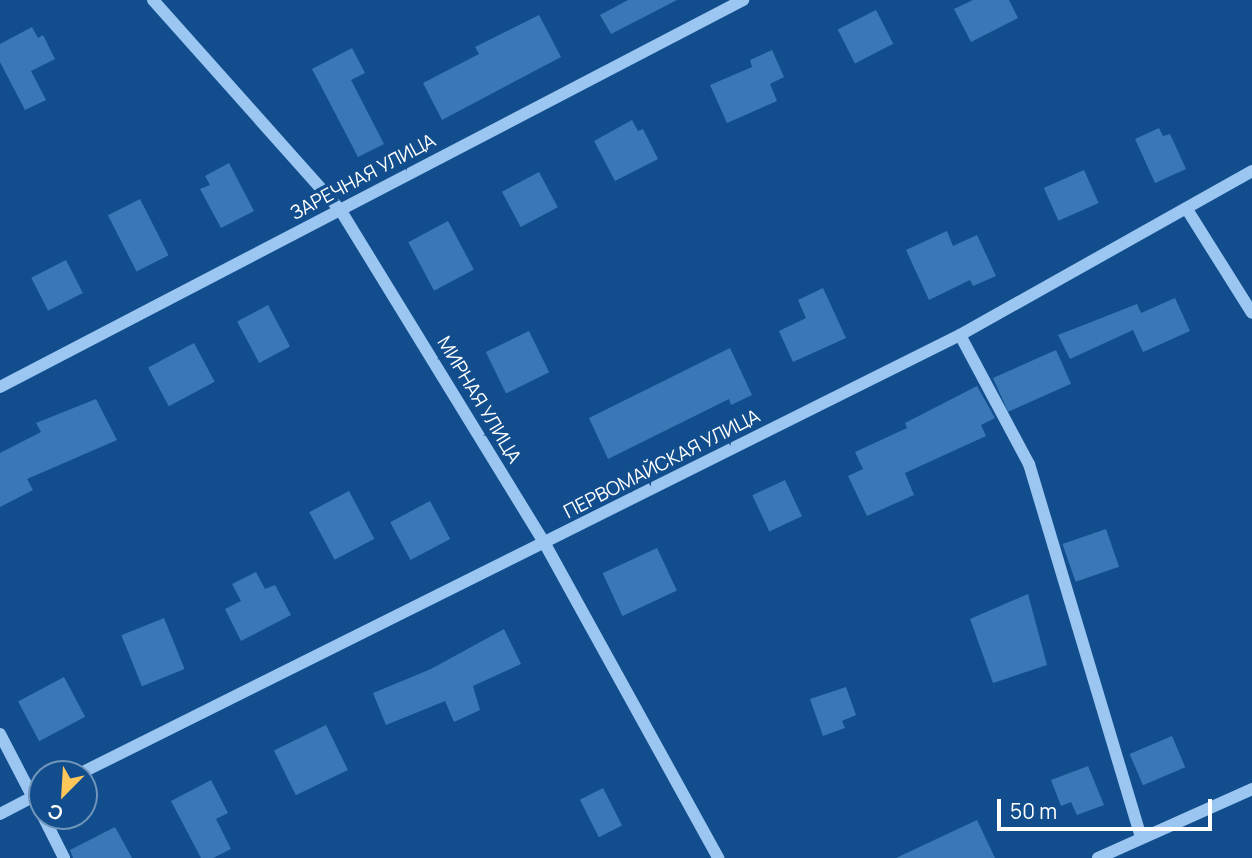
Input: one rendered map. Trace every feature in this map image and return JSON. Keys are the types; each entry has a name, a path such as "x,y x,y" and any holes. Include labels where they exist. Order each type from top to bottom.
{"street":[{"name":"МИРНАЯ УЛИЦА","path":"153,0 341,211 545,544 718,858"},
{"name":"ЗАРЕЧНАЯ УЛИЦА","path":"0,387 743,0"},
{"name":"ПЕРВОМАЙСКАЯ УЛИЦА","path":"98,765 960,335 1188,211 1252,171"},
{"path":"1188,211 1252,313"},
{"path":"960,335 1029,464 1141,838"},
{"path":"0,734 28,780"},
{"path":"1098,858 1252,789"},
{"path":"0,814 28,800"},
{"path":"50,830 64,858"}],"building":[{"path":"628,0 677,0 611,34 600,15"},
{"path":"973,0 1009,0 1018,18 971,42 954,9"},
{"path":"876,10 893,44 855,63 838,30"},
{"path":"539,15 561,57 442,120 423,83 479,54 475,47"},
{"path":"32,27 38,38 43,35 55,59 31,71 46,100 25,110 0,62 0,44"},
{"path":"352,48 365,73 351,80 384,144 358,157 312,69"},
{"path":"772,50 784,77 770,84 777,101 727,123 710,85 752,67 750,60"},
{"path":"632,120 638,131 643,129 658,159 615,181 594,141"},
{"path":"1159,128 1163,136 1170,134 1186,169 1155,183 1135,139"},
{"path":"229,163 254,211 221,228 200,189 210,185 205,176"},
{"path":"1084,170 1099,203 1058,221 1044,188"},
{"path":"539,172 558,207 521,227 502,192"},
{"path":"140,199 169,255 137,271 108,215"},
{"path":"448,221 474,270 434,291 408,242"},
{"path":"947,231 953,246 977,235 996,276 973,286 970,280 929,300 906,250"},
{"path":"66,260 83,293 48,311 31,278"},
{"path":"823,288 846,338 793,362 779,331 806,318 798,300"},
{"path":"1175,298 1190,331 1143,352 1133,330 1070,359 1058,335 1137,304 1141,313"},
{"path":"268,305 290,346 259,363 237,321"},
{"path":"529,331 549,372 506,393 486,352"},
{"path":"194,343 215,382 169,406 148,367"},
{"path":"730,348 752,395 731,405 729,399 608,459 589,418"},
{"path":"1056,350 1071,384 1008,412 993,378"},
{"path":"977,386 995,418 981,425 986,436 905,473 914,495 867,516 848,476 863,469 855,452 907,428 905,423"},
{"path":"96,399 117,440 27,479 33,490 0,507 0,453 41,432 36,423"},
{"path":"785,480 802,516 769,531 752,495"},
{"path":"349,491 374,539 335,560 309,512"},
{"path":"430,501 450,539 410,560 390,522"},
{"path":"1106,529 1119,567 1076,582 1063,544"},
{"path":"657,548 677,591 622,616 603,573"},
{"path":"256,572 265,589 275,585 291,615 241,641 225,609 241,601 232,584"},
{"path":"1028,594 1047,665 993,683 970,619"},
{"path":"164,618 185,669 142,686 121,635"},
{"path":"504,629 521,664 473,686 480,710 454,722 445,701 386,725 373,693 431,669"},
{"path":"64,677 85,717 39,741 18,701"},
{"path":"846,687 856,715 842,721 845,728 823,736 810,699"},
{"path":"326,725 348,770 296,795 274,750"},
{"path":"1172,736 1185,767 1143,785 1130,754"},
{"path":"1088,766 1104,805 1077,815 1071,802 1061,806 1051,780"},
{"path":"211,780 228,813 216,819 231,849 213,858 201,858 171,801"},
{"path":"603,788 622,825 599,837 580,800"},
{"path":"977,820 995,858 896,858"},
{"path":"115,827 132,858 73,858 70,850"}]}
